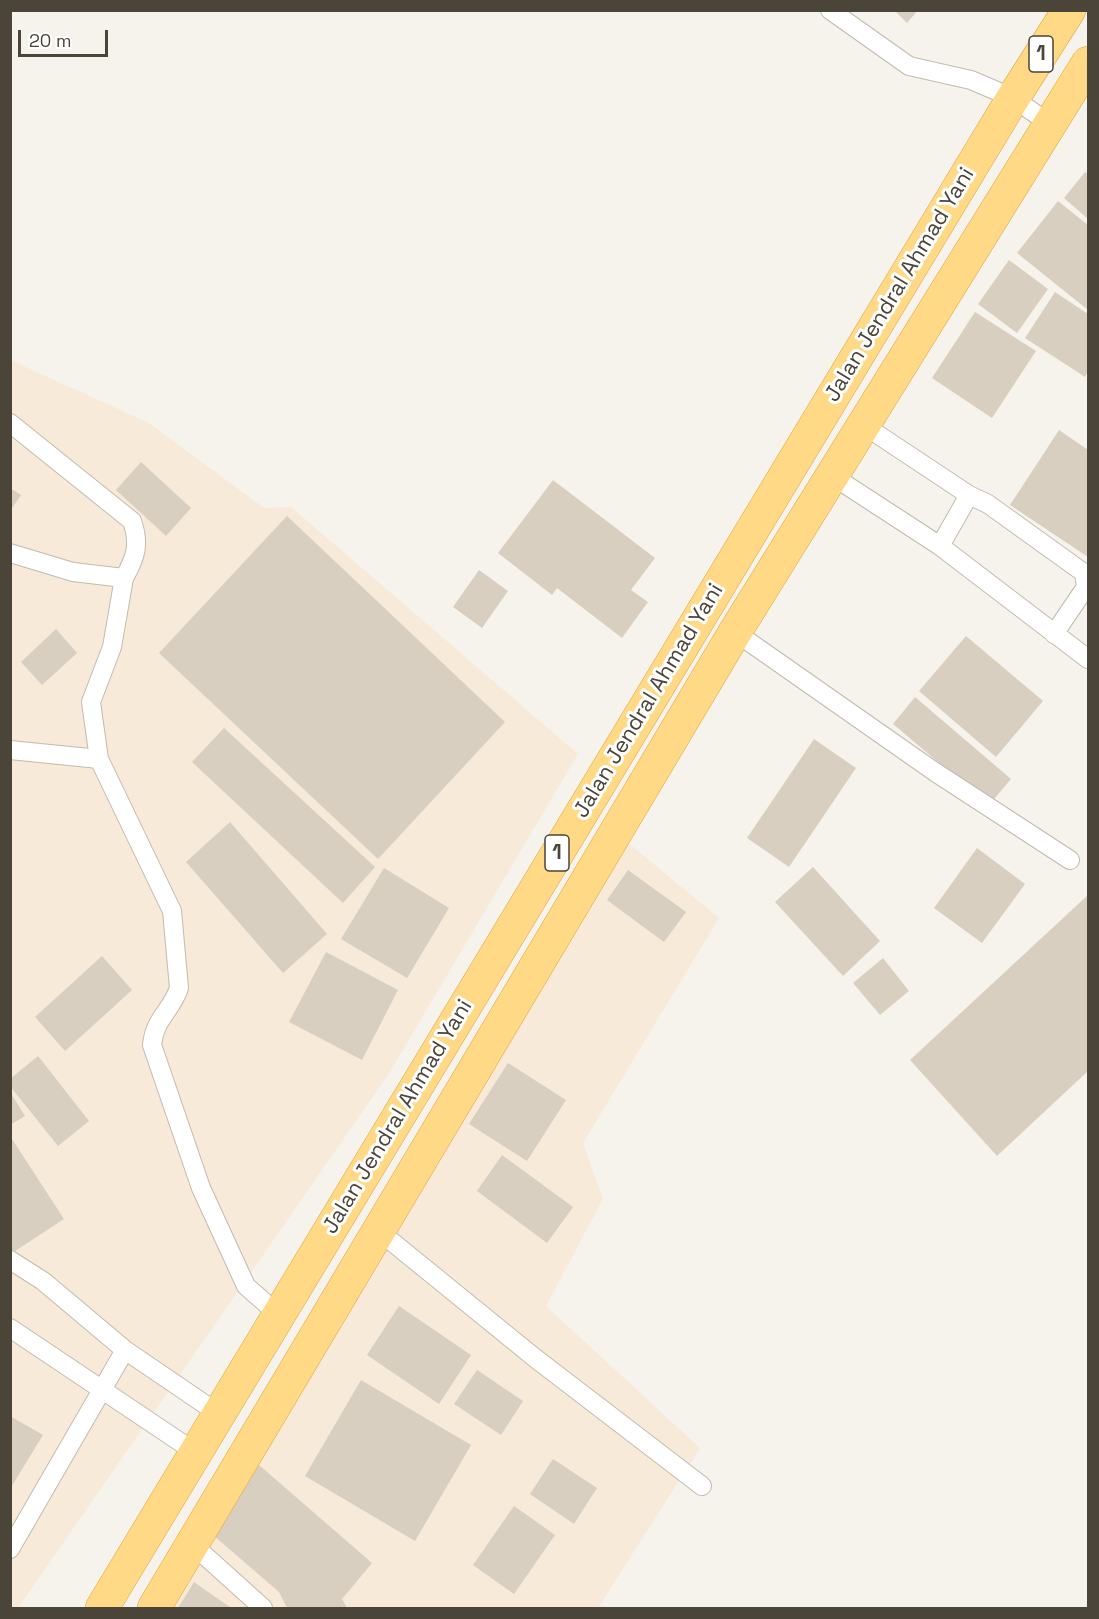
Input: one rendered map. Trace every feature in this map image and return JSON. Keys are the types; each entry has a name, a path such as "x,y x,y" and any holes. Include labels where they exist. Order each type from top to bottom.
{"highway":[{"name":"Jalan Jendral Ahmad Yani","path":"102,1608 1013,98 1069,10"},
{"name":"Jalan Jendral Ahmad Yani","path":"154,1608 380,1232 735,632 862,424 1089,63"}],"lane":[{"path":"830,10 909,66 971,80 1013,98 1050,124"},
{"path":"10,423 132,520 138,539 136,558 124,578 112,647 91,702 99,759 172,911 179,988 176,1000 154,1027 152,1045 158,1066 201,1188 246,1286 279,1315"},
{"path":"862,424 969,495 988,504 1084,573 1086,587 1054,633"},
{"path":"831,475 940,546 1089,659"},
{"path":"940,546 969,495"},
{"path":"10,553 73,572 124,578"},
{"path":"735,632 935,772 1070,860"},
{"path":"10,750 99,759"},
{"path":"380,1232 534,1358 702,1486"},
{"path":"10,1260 43,1281 125,1350 219,1413"},
{"path":"10,1328 103,1388 195,1452"},
{"path":"10,1549 125,1350"},
{"path":"192,1544 263,1608"}],"shaded area":[{"path":"10,360 149,423 264,508 291,507 578,754 388,1075 18,1608 10,1608"},
{"path":"621,837 719,918 583,1143 603,1199 546,1306 700,1448 598,1608 155,1608 242,1457 281,1428"}],"building":[{"path":"894,10 918,10 907,23"},
{"path":"1085,172 1088,174 1088,219 1064,198"},
{"path":"1058,201 1088,225 1088,310 1017,253"},
{"path":"1009,260 1048,289 1017,333 978,304"},
{"path":"1055,292 1088,314 1088,371 1085,377 1025,338"},
{"path":"975,312 1036,351 992,418 932,378"},
{"path":"1059,430 1088,450 1088,557 1010,505"},
{"path":"141,462 191,508 166,536 116,490"},
{"path":"553,480 655,558 631,590 648,602 622,638 557,588 552,595 498,553"},
{"path":"10,488 21,495 10,511"},
{"path":"287,516 505,722 378,859 159,653"},
{"path":"479,570 508,591 482,628 453,607"},
{"path":"56,629 77,653 42,685 21,662"},
{"path":"966,636 1043,701 996,757 919,691"},
{"path":"915,697 1011,779 989,805 893,724"},
{"path":"224,728 375,867 343,903 192,762"},
{"path":"814,739 856,768 789,867 747,838"},
{"path":"230,822 327,934 283,973 186,862"},
{"path":"977,848 1025,884 982,943 934,908"},
{"path":"813,867 880,941 843,976 775,902"},
{"path":"384,868 449,908 407,978 341,939"},
{"path":"628,870 686,912 664,942 607,900"},
{"path":"1088,895 1088,1071 997,1156 910,1060"},
{"path":"326,952 398,990 362,1060 289,1022"},
{"path":"102,956 132,990 65,1051 35,1017"},
{"path":"883,958 909,991 880,1015 853,983"},
{"path":"38,1056 89,1121 58,1146 10,1086 10,1079"},
{"path":"508,1063 566,1100 527,1161 469,1124"},
{"path":"10,1092 25,1116 10,1125"},
{"path":"10,1136 64,1219 12,1253 10,1250"},
{"path":"502,1155 573,1207 547,1243 477,1191"},
{"path":"399,1306 471,1355 439,1404 367,1355"},
{"path":"477,1370 523,1401 501,1435 454,1404"},
{"path":"361,1380 471,1445 415,1541 305,1476"},
{"path":"10,1416 43,1435 10,1489"},
{"path":"553,1459 597,1488 574,1524 530,1494"},
{"path":"259,1465 372,1563 342,1599 347,1608 287,1608 279,1592 205,1528"},
{"path":"514,1506 555,1535 514,1594 473,1565"},
{"path":"194,1582 231,1608 178,1608"}]}
